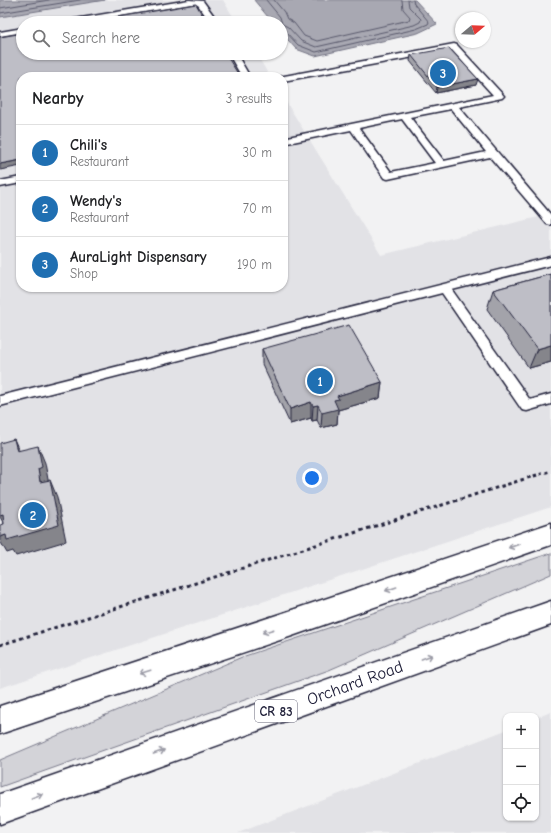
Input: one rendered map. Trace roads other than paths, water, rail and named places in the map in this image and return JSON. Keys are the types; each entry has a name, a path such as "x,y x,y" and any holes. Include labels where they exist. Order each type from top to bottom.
{"main road":[{"path":"0,720 292,623 551,534"},
{"name":"Orchard Road","path":"0,809 551,613"}],"lane":[{"path":"106,16 191,2 200,3 210,16"},
{"path":"0,34 16,31"},
{"path":"288,77 454,47 499,96 288,140"},
{"path":"236,60 243,72"},
{"path":"453,106 551,222"},
{"path":"404,116 440,164"},
{"path":"353,126 388,176 493,153"},
{"path":"0,184 16,181"},
{"path":"0,401 551,261"},
{"path":"445,288 527,406 551,399"}],"water":[{"path":"0,0 105,0 0,17"},
{"path":"254,0 415,0 437,24 418,33 315,56 296,49 288,40 288,16 267,16"}],"place":[{"name":"AuraLight Dispensary","path":"443,73"},
{"name":"Chili's","path":"320,381"},
{"name":"Wendy's","path":"33,515"}]}
